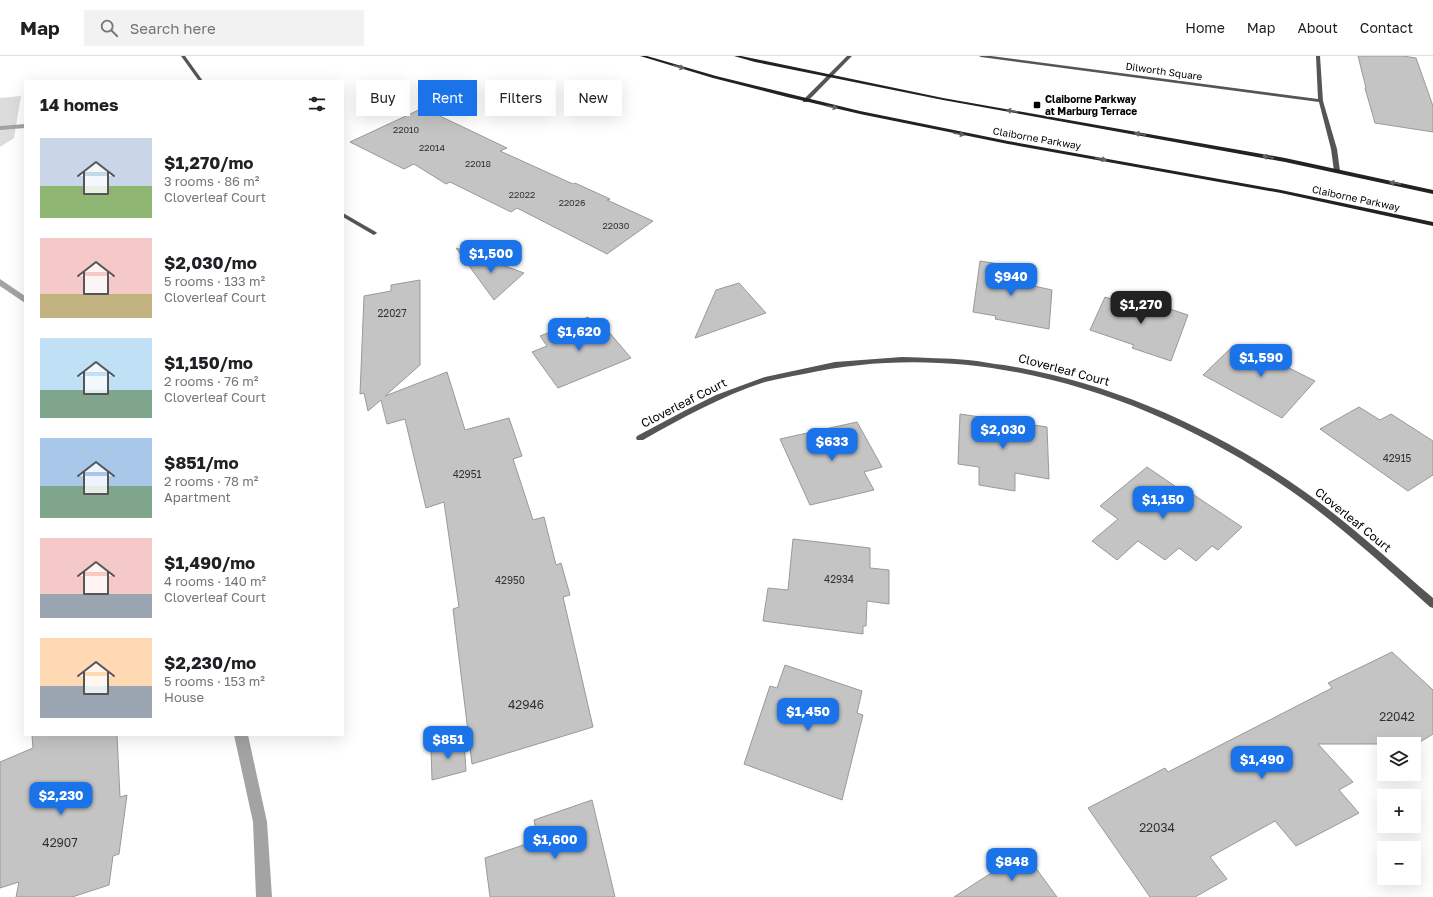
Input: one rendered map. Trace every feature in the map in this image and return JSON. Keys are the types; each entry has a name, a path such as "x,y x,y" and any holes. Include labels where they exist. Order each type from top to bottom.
{"main road":[{"name":"Claiborne Parkway","path":"642,56 742,85 805,101 939,130 1240,184 1433,224"},
{"name":"Claiborne Parkway","path":"736,56 755,62 936,98 1127,131 1337,171 1433,192"}],"street":[{"path":"183,56 200,80"},
{"path":"805,101 850,56"},
{"name":"Dilworth Square","path":"980,56 1321,101"},
{"path":"1318,56 1321,101 1334,149 1337,171"},
{"path":"344,216 374,233"},
{"name":"Cloverleaf Court","path":"640,438 720,396 767,379 821,366 878,359 935,359 988,364 1034,372 1102,391 1157,411 1213,438 1283,480 1338,521 1433,604"}],"shaded area":[{"path":"21,96 14,138 0,147 0,98"}],"building":[{"path":"1358,56 1403,56 1416,58 1433,106 1433,132 1375,123"},
{"path":"418,110 418,116 440,116 507,148 500,151 610,199 607,200 653,221 607,254 517,208 511,212 450,182 446,184 414,164 404,169 350,142 406,116 410,116 410,114"},
{"path":"456,248 524,273 494,300"},
{"path":"980,261 1005,265 1022,278 1034,280 1034,286 1052,290 1049,329 995,319 996,316 973,312"},
{"path":"420,280 420,365 385,396 447,372 465,430 509,418 522,456 513,459 533,520 544,517 556,565 561,563 570,595 563,597 593,727 472,764 453,609 459,607 444,502 426,508 405,419 387,424 381,400 368,411 364,393 360,394 364,296 391,291 391,285"},
{"path":"739,283 766,313 695,338 716,290"},
{"path":"1127,295 1188,315 1171,361 1132,348 1134,345 1090,330 1105,297 1124,303"},
{"path":"588,317 597,328 603,325 631,358 558,388 532,352 547,346 540,336"},
{"path":"1262,344 1289,358 1283,365 1315,381 1282,418 1203,375 1233,346 1245,353 1249,349 1254,352"},
{"path":"1359,407 1380,420 1391,414 1433,441 1433,475 1408,491 1320,429"},
{"path":"960,414 1047,427 1049,479 1015,473 1015,491 979,485 979,467 958,464"},
{"path":"857,422 882,467 864,472 874,490 810,505 780,439"},
{"path":"1147,467 1188,495 1191,493 1242,527 1218,550 1212,546 1196,561 1179,548 1165,560 1138,541 1117,560 1092,541 1118,519 1100,506"},
{"path":"793,539 870,548 870,568 889,570 889,604 867,601 866,626 863,626 863,634 763,621 768,588 788,590"},
{"path":"1392,652 1433,690 1433,734 1421,742 1421,737 1377,737 1377,744 1318,744 1353,782 1339,790 1359,813 1296,846 1275,821 1210,857 1227,879 1195,897 1150,897 1088,808 1165,768 1168,772 1332,688 1328,683"},
{"path":"785,665 862,691 857,713 863,715 842,800 744,764 770,686 777,688"},
{"path":"32,736 117,736 120,797 127,795 119,854 113,856 109,885 72,897 16,897 19,882 0,888 0,762 33,748"},
{"path":"464,740 466,771 432,780 431,748"},
{"path":"592,800 615,897 490,897 485,858 538,840 534,820"},
{"path":"1024,852 1057,897 954,897"}],"waterway":[{"path":"0,128 24,126"},
{"path":"0,282 24,299"},
{"path":"241,736 260,822 264,897"}],"place":[{"name":"Claiborne Parkway at Marburg Terrace","path":"1037,105"}]}
